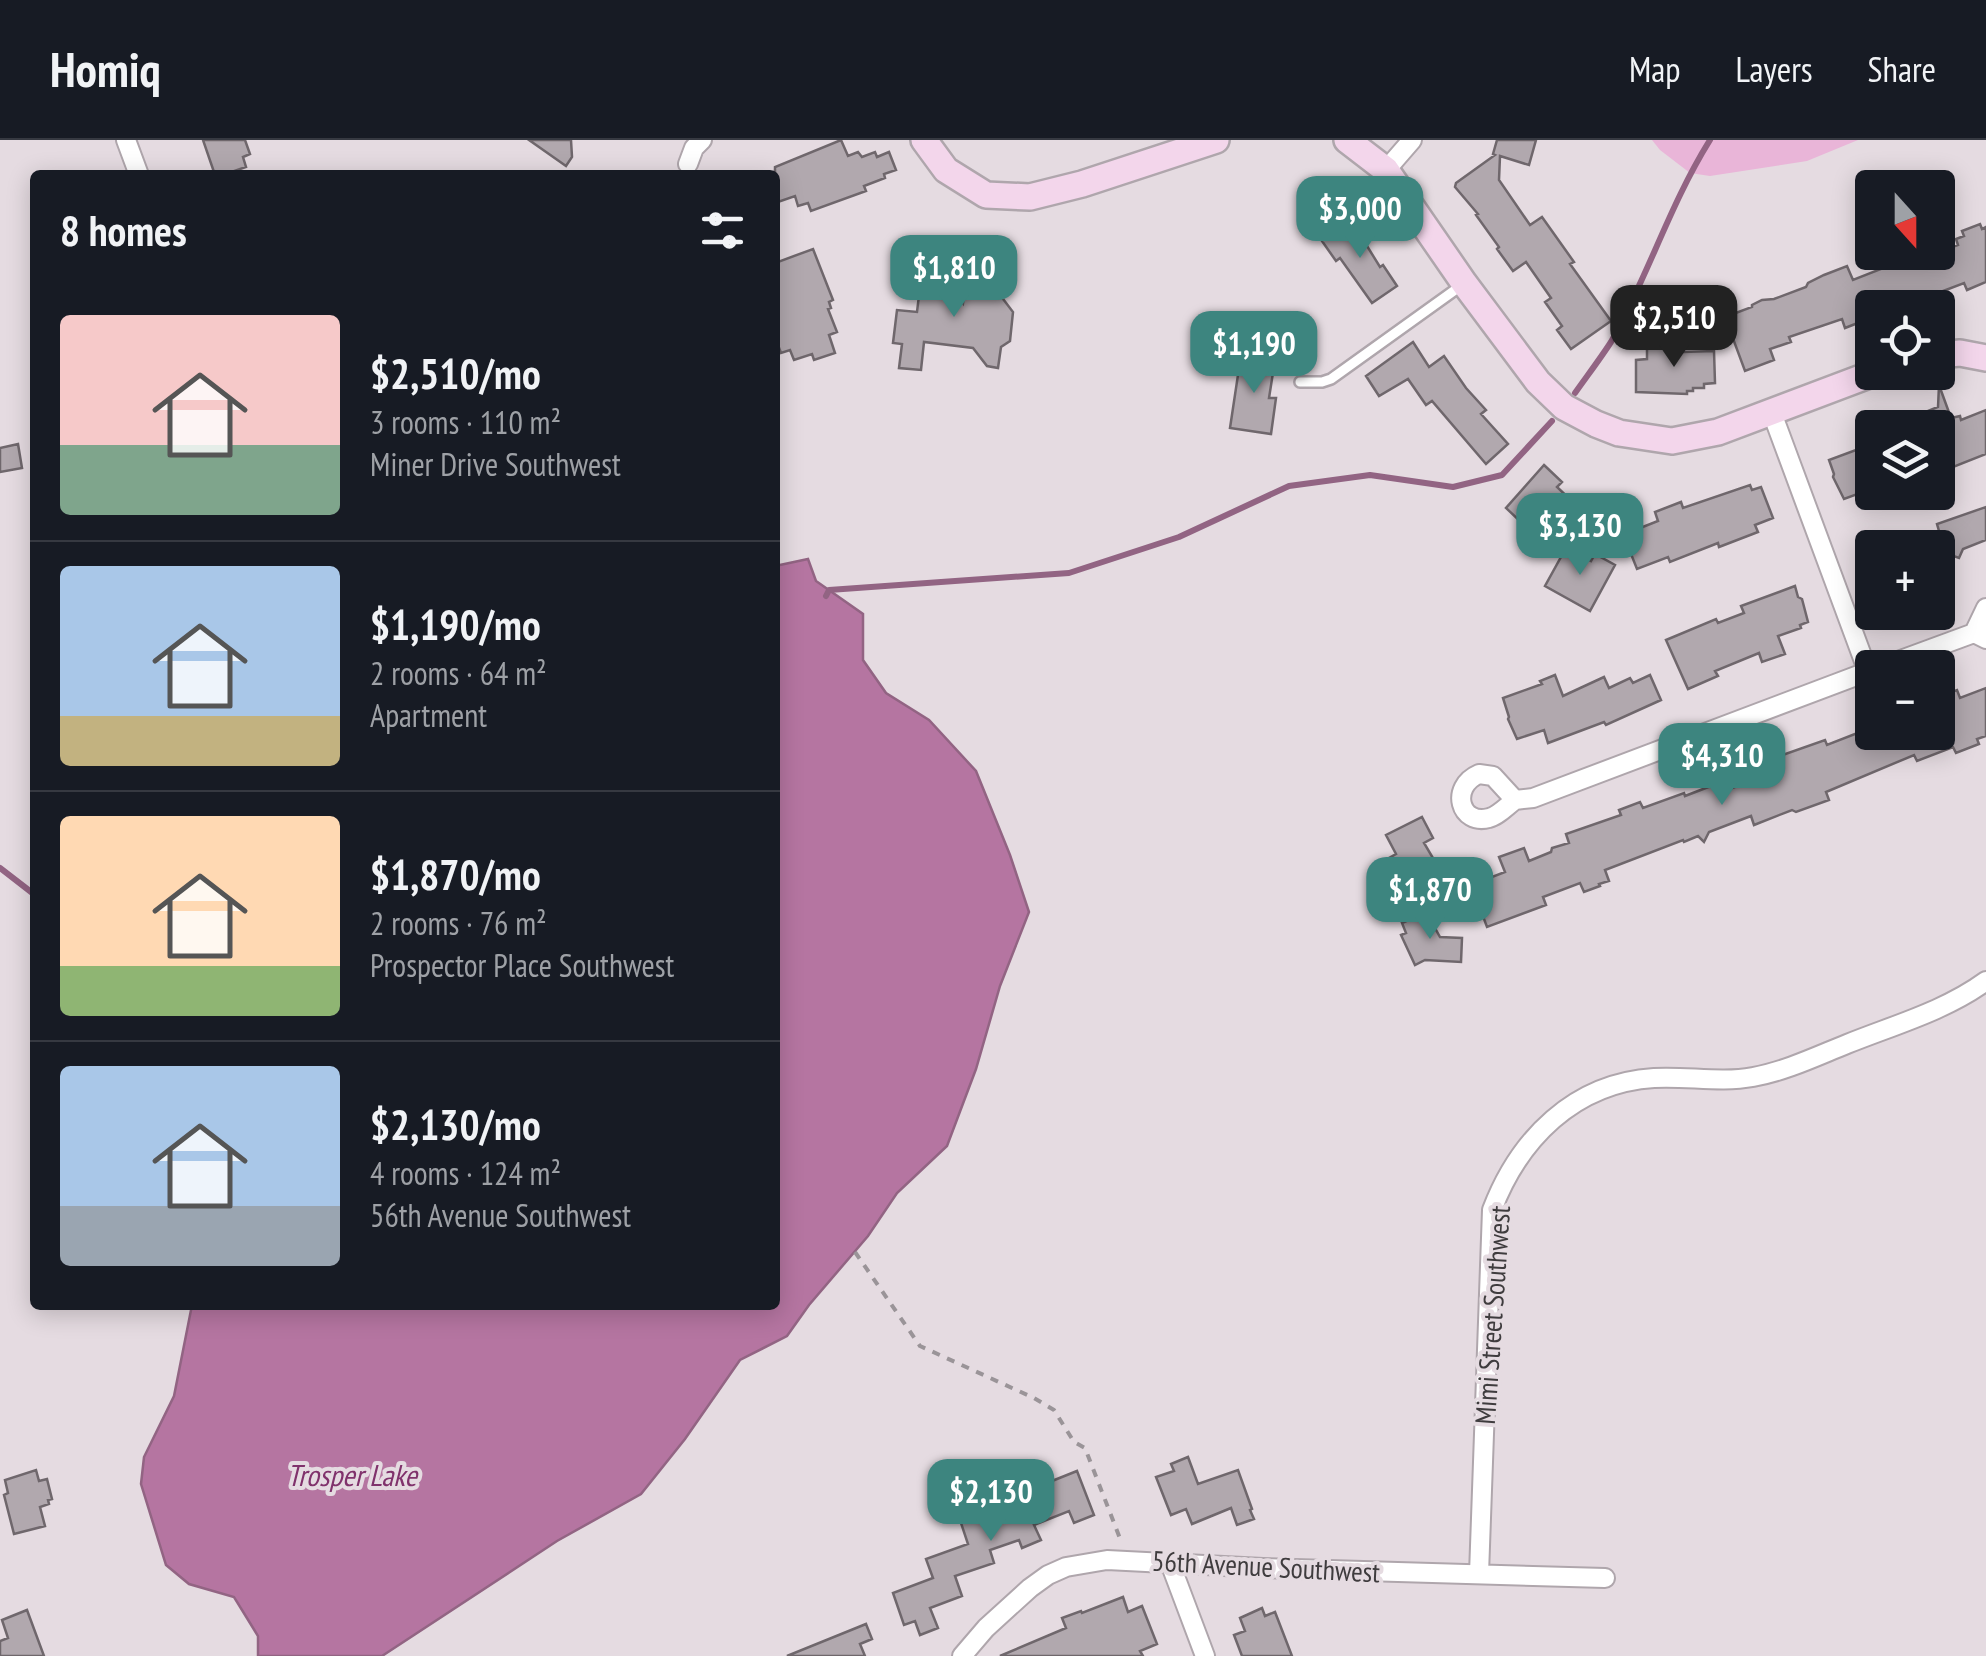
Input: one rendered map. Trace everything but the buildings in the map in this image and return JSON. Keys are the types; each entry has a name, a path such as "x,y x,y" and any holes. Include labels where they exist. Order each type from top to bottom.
{"street":[{"path":"126,140 136,170"},
{"path":"688,164 702,140"},
{"path":"924,140 946,170 986,195 1030,197 1082,184 1204,142"},
{"path":"1347,140 1386,170 1464,284 1538,382 1564,406 1596,424 1619,433 1672,441 1718,432 1855,380"},
{"path":"1386,170 1412,140"},
{"path":"1955,354 1986,358"},
{"path":"1772,412 1866,650"},
{"path":"1936,650 1980,636 1986,608"},
{"path":"1515,800 1534,798 1855,677"},
{"name":"Mimi Street Southwest","path":"1479,1574 1492,1210 1506,1177 1528,1144 1559,1112 1610,1087 1650,1078 1733,1080 1776,1072 1946,1005 1986,981"},
{"name":"56th Avenue Southwest","path":"962,1656 1030,1588 1048,1575 1081,1563 1128,1559 1263,1568 1604,1578"},
{"path":"1170,1563 1205,1656"}],"lane":[{"path":"1300,382 1331,379 1464,284"}],"path":[{"path":"855,1252 920,1346 1054,1410 1074,1442 1084,1448 1128,1559"}],"shaded area":[{"path":"1652,140 1858,140 1807,161 1710,176 1690,173"}],"water":[{"name":"Trosper Lake","path":"808,559 816,581 863,614 863,660 886,693 929,720 976,771 1029,912 947,1146 897,1193 868,1236 787,1336 740,1360 641,1494 557,1541 382,1656 258,1656 258,1636 234,1597 189,1584 166,1565 141,1484 144,1457 174,1396 191,1310 780,1310 780,565"}],"waterway":[{"path":"1575,393 1611,342 1710,140"},
{"path":"826,596 829,590 1069,573 1179,537 1289,486 1370,475 1453,487 1502,475 1552,421"},
{"path":"0,868 30,891"}]}
